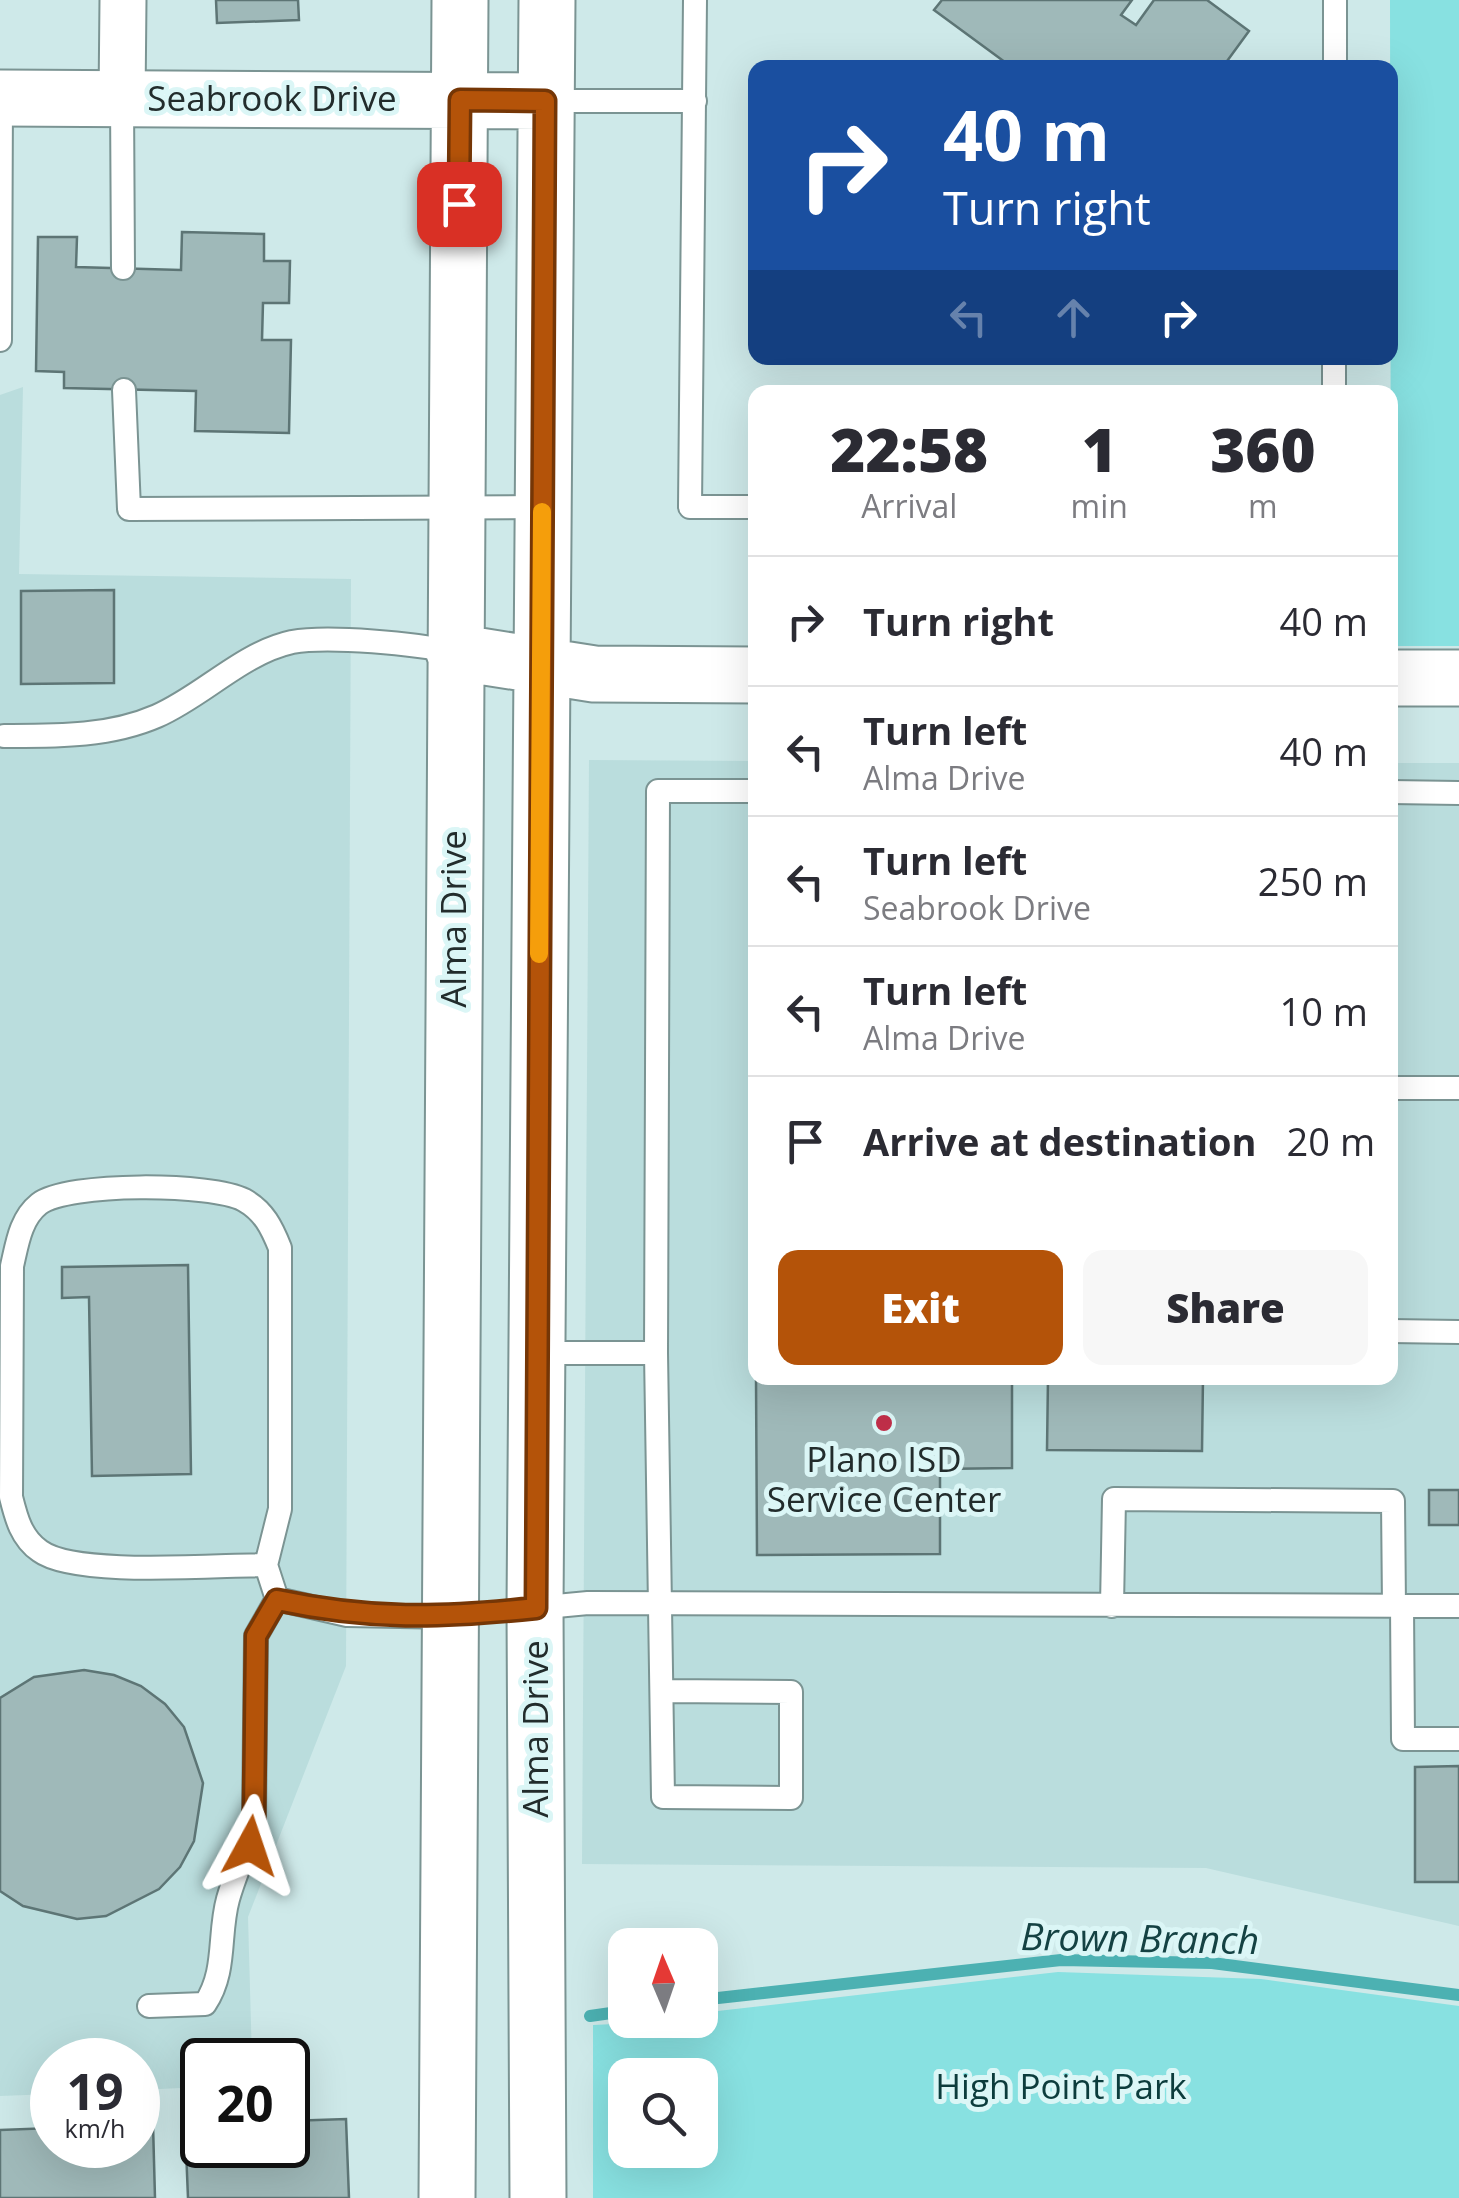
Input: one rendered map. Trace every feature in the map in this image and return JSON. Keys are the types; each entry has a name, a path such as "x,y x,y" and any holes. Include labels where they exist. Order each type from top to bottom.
{"main road":[{"name":"Alma Drive","path":"448,2198 460,0"},
{"name":"Alma Drive","path":"538,2198 537,1354 547,0"},
{"name":"Seabrook Drive","path":"0,98 545,101"},
{"path":"454,652 594,674 748,675"},
{"path":"1398,678 1459,678"},
{"path":"452,1617 536,1608"}],"street":[{"path":"122,99 123,0"}],"lane":[{"path":"695,0 690,507 748,506"},
{"path":"1335,0 1335,60"},
{"path":"0,98 0,340"},
{"path":"122,99 124,268"},
{"path":"545,101 695,101"},
{"path":"124,390 128,509 542,507"},
{"path":"4,736 77,736 156,717 256,657 293,642 409,642 454,652"},
{"path":"664,1691 791,1692 791,1798 663,1797 656,1353 658,792 748,791"},
{"path":"1398,792 1459,792"},
{"path":"1398,1088 1459,1088"},
{"path":"149,2006 206,2004 219,1983 227,1901 250,1846 254,1817 256,1636 277,1600 266,1565 280,1508 280,1248 268,1221 247,1202 220,1190 73,1191 39,1204 20,1231 12,1266 11,1496 18,1526 40,1552 80,1566 266,1565"},
{"path":"1398,1331 1459,1332"},
{"path":"537,1354 656,1353"},
{"path":"1112,1606 1114,1500 1392,1501 1402,1739 1459,1739"},
{"path":"277,1600 347,1615 452,1617"},
{"path":"536,1608 662,1604 1459,1606"}],"shaded area":[{"path":"23,387 19,574 351,579 346,1666 248,1917 251,2038 180,2038 180,2088 160,2089 160,2038 30,2038 30,2095 0,2096 0,395"},
{"path":"589,760 748,761 748,1385 1398,1385 1398,763 1459,763 1459,1926 1206,1868 582,1864"}],"green space":[{"path":"1390,0 1459,0 1459,646 1398,646 1398,385 1391,385 1391,365 1398,365 1398,60 1390,60"},
{"name":"High Point Park","path":"1058,1972 1261,1979 1459,2006 1459,2198 593,2198 593,2025 608,2024 608,2038 718,2038 718,2011"}],"building":[{"path":"216,0 298,0 299,20 217,23"},
{"path":"942,0 1132,0 1121,15 1136,25 1154,0 1207,0 1249,31 1228,60 1002,60 934,10"},
{"path":"182,232 264,234 264,261 290,261 289,303 263,303 262,340 291,340 289,433 195,431 196,391 64,388 64,372 36,371 38,237 77,237 76,267 181,270"},
{"path":"114,590 114,683 21,684 21,591"},
{"path":"188,1265 191,1474 92,1476 89,1297 62,1298 62,1267"},
{"name":"Plano ISD Service Center","path":"756,1385 1012,1385 1012,1468 940,1469 940,1554 757,1555"},
{"path":"1048,1385 1203,1385 1202,1451 1047,1450"},
{"path":"1429,1490 1459,1490 1459,1525 1429,1525"},
{"path":"84,1670 114,1675 141,1686 165,1704 184,1727 203,1783 194,1841 180,1867 159,1889 106,1916 77,1919 23,1906 0,1891 0,1698 34,1677"},
{"path":"1459,1766 1459,1882 1415,1882 1415,1767"},
{"path":"346,2119 349,2198 188,2198 187,2168 310,2168 310,2120"},
{"path":"30,2129 30,2168 154,2168 155,2198 0,2198 0,2130"}],"waterway":[{"name":"Brown Branch","path":"718,1998 1061,1960 1212,1963 1459,1995"},
{"name":"Brown Branch","path":"590,2016 608,2013"}],"slow traffic":[{"path":"539,954 542,512"}],"place":[{"name":"Plano ISD Service Center","path":"884,1423"}],"route":[{"path":"250,1846 254,1817 256,1636 277,1600 347,1615 452,1617 536,1608 545,101 460,100 459,204"}]}
